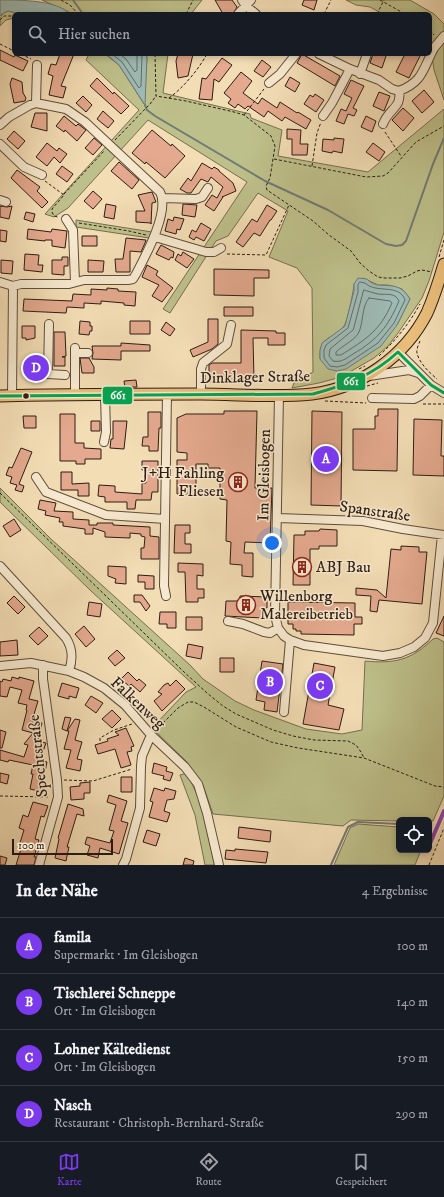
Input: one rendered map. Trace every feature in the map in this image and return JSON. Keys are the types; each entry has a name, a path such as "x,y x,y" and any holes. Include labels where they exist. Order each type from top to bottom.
{"main road":[{"name":"Dinklager Straße","path":"0,396 167,394 279,395 313,394 340,388 360,374 385,364 398,352 416,330 426,313 434,296 444,264"}],"street":[{"path":"239,12 246,2 254,12"},
{"path":"432,53 444,36"},
{"path":"269,83 280,74 294,56"},
{"path":"323,56 360,74 379,80 392,90 398,91 408,87 422,75 431,56"},
{"path":"360,74 366,56"},
{"path":"36,104 37,65"},
{"path":"323,116 332,103 350,69"},
{"path":"383,124 386,116 398,104 400,99 398,91"},
{"path":"0,125 8,117 30,105 36,104 66,108 85,122 110,145 160,192 163,198 155,237 133,279 84,280 68,284 21,284 13,286 0,282"},
{"path":"0,144 24,167 42,175"},
{"path":"163,198 196,200 202,197 208,188"},
{"path":"66,219 73,230 75,282"},
{"path":"155,237 206,252 217,250"},
{"path":"12,396 13,286"},
{"path":"49,324 48,374 65,375"},
{"path":"201,394 201,369 203,363 227,344 231,325"},
{"path":"75,396 75,350 88,353"},
{"path":"398,352 431,386 444,393"},
{"path":"360,374 409,370 419,373"},
{"path":"372,400 414,398 420,396 431,386"},
{"path":"166,596 164,586 167,394"},
{"path":"104,442 106,432 105,395"},
{"name":"Im Gleisbogen","path":"278,628 275,615 278,518 279,395"},
{"path":"36,477 46,492 106,515 165,519"},
{"name":"Spanstraße","path":"278,518 363,521 443,535"},
{"path":"228,621 243,624 270,633 278,628 290,640 304,645 383,656 400,653 414,647 425,638 433,623 443,535"},
{"path":"0,566 70,644 72,658 69,671"},
{"path":"284,712 290,640"},
{"name":"Falkenweg","path":"0,666 31,663 69,671 104,688 125,705 151,735 185,767 198,784 207,813 219,865"},
{"name":"Spechtstraße","path":"39,865 58,798 57,780 42,679 43,665"},
{"path":"123,865 140,808 142,756 151,735"}],"path":[{"path":"61,0 70,5 76,12"},
{"path":"187,12 193,0"},
{"path":"325,12 331,0"},
{"path":"380,0 402,12"},
{"path":"378,12 383,1"},
{"path":"0,20 4,16 12,16"},
{"path":"0,44 12,49"},
{"path":"25,56 37,65"},
{"path":"155,56 156,96 64,195 52,212 54,216 76,223 129,231 155,237"},
{"path":"168,98 179,91 206,56"},
{"path":"244,115 269,83"},
{"path":"156,96 244,115 271,136 275,146 269,180 266,188 267,190 290,205 351,251 360,263 378,277 400,278 422,270 434,272"},
{"path":"312,167 317,133 323,116"},
{"path":"383,124 385,132 401,157"},
{"path":"273,159 366,177 383,176 388,174 401,157 416,142 444,126"},
{"path":"42,175 45,180 64,195"},
{"path":"217,250 229,254 266,255 290,205"},
{"path":"375,359 398,336 414,316 420,304"},
{"path":"417,348 417,353 421,361 439,381"},
{"path":"360,374 369,363"},
{"path":"319,401 372,400"},
{"path":"0,492 183,671 223,706 253,721 293,736 314,740 348,741 356,745 364,758"},
{"path":"151,735 178,708 188,702 194,702 236,727 271,742 298,748 364,758 435,786 444,787"},
{"path":"100,741 100,738 114,730 133,724 137,719"},
{"path":"57,780 93,781 141,766"},
{"path":"0,796 58,798"},
{"path":"429,865 444,828"}],"green space":[{"path":"42,0 202,0 193,12 69,12"},
{"path":"346,0 410,0 431,12 379,12 370,7 356,5"},
{"path":"8,11 12,12 12,18 6,20 0,26 0,21 3,13"},
{"path":"432,13 444,24 444,100 434,70 432,56"},
{"path":"88,56 108,56 119,65 144,104 146,56 168,56 163,93 250,114 251,118 282,130 278,156 368,172 444,109 444,232 429,281 422,298 388,346 374,358 341,377 292,388 294,383 313,372 312,288 297,268 269,257 288,211 258,193 228,236 216,241 170,313 163,309 247,182 148,120 68,208 54,217 45,214 139,110 86,60","holes":["363,278 378,285 388,285 402,289 410,299 397,325 320,359 320,351 324,342 340,331 345,324 354,284"]},
{"path":"76,220 152,232 149,238 76,227"},
{"path":"0,488 51,539 190,665 203,679 235,701 254,710 306,729 342,734 362,730 365,661 394,661 410,656 433,639 437,638 444,642 444,796 433,821 432,817 396,817 396,821 351,820 343,826 213,814 203,785 186,761 152,728 186,692 196,687 91,591 0,502"},
{"path":"187,773 200,801 215,865 205,865 195,815 180,775"},
{"path":"358,824 396,827 396,853 420,853 415,865 334,865 350,828"}],"water":[{"path":"0,0 47,3 64,9 68,12 8,11 0,16"},
{"path":"108,56 147,57 145,105 119,65"},
{"path":"358,278 367,279 377,285 394,286 399,288 405,292 410,299 397,325 381,346 346,369 337,371 328,369 320,359 322,343 345,326 354,291 354,284"}],"building":[{"path":"215,0 232,0 237,7 234,12 222,12"},
{"path":"304,0 317,0 314,10 302,5"},
{"path":"0,50 14,57 17,56 28,61 23,71 0,60"},
{"path":"59,56 73,56 61,86 66,87 63,98 49,95 53,76 48,74 51,64 56,65"},
{"path":"177,56 193,56 188,76 178,78 176,61"},
{"path":"301,56 305,56 340,76 335,86 297,63"},
{"path":"372,56 386,56 382,68 370,63"},
{"path":"404,56 420,56 409,78 396,72"},
{"path":"222,58 232,65 219,82 214,79 212,100 199,99 202,78 206,79"},
{"path":"262,60 271,67 263,77 254,71"},
{"path":"241,72 252,81 243,93 258,104 262,98 277,108 280,102 297,113 298,112 311,120 306,129 285,117 282,121 268,111 264,117 248,106 245,109 238,104 235,108 228,103 231,99 224,93"},
{"path":"290,77 300,83 295,92 285,86"},
{"path":"12,78 22,82 23,93 26,98 25,101 14,103 10,84"},
{"path":"97,78 113,94 114,92 129,106 121,114 90,86"},
{"path":"351,80 364,86 353,108 357,110 354,116 348,114 344,124 336,121 341,109 346,111 352,98 344,94"},
{"path":"424,90 434,102 422,113 412,101"},
{"path":"379,92 390,96 384,111 373,106"},
{"path":"315,94 324,100 316,112 304,104 310,95 313,97"},
{"path":"83,96 92,105 86,112 76,103"},
{"path":"403,108 414,118 403,131 392,120"},
{"path":"103,111 114,121 108,128 97,119"},
{"path":"35,113 47,113 47,131 31,127"},
{"path":"64,116 76,126 78,124 86,130 77,141 65,130 64,132 56,126"},
{"path":"366,116 376,121 372,132 361,127"},
{"path":"287,129 301,130 300,144 308,144 307,155 292,155 292,139 287,139"},
{"path":"152,130 171,146 172,144 185,156 165,178 146,162 145,164 132,153"},
{"path":"14,131 25,141 18,149 7,139"},
{"path":"94,138 102,145 93,155 85,148"},
{"path":"334,138 344,139 342,153 322,151 323,139 334,140"},
{"path":"47,143 57,151 59,148 67,154 60,163 54,157 47,166 36,157"},
{"path":"373,143 385,152 379,161 366,152"},
{"path":"119,162 139,180 132,189 111,171"},
{"path":"202,163 212,169 214,167 219,170 233,183 236,191 222,197 214,211 205,205 212,195 217,198 223,187 211,177 208,182 201,179 191,193 187,193 180,189 188,178 191,181"},
{"path":"62,166 73,174 67,182 56,174"},
{"path":"17,170 40,187 37,191 48,202 42,208 11,178"},
{"path":"93,191 102,199 93,209 84,201"},
{"path":"152,192 156,202 152,203 151,224 136,222 136,211 145,211 138,195"},
{"path":"106,204 116,206 114,219 104,217"},
{"path":"183,204 197,205 195,217 182,215"},
{"path":"267,205 277,211 260,236 254,233 243,247 236,242 252,219 257,222"},
{"path":"0,206 12,206 9,219 0,217"},
{"path":"26,212 35,214 33,222 24,219"},
{"path":"174,217 184,219 180,230 177,229 176,234 165,231 168,219 173,221"},
{"path":"201,223 211,229 204,241 196,237 194,240 189,237 192,230 196,232"},
{"path":"28,229 51,232 52,229 67,231 65,248 52,246 52,240 45,241 27,239"},
{"path":"0,230 7,231 6,242 0,241"},
{"path":"82,236 97,236 97,246 82,246"},
{"path":"126,238 146,240 141,252 130,251 130,272 116,272 115,259 123,259"},
{"path":"161,245 174,252 173,258 171,257 169,260 156,254"},
{"path":"183,252 194,259 187,268 175,260 178,254 181,256"},
{"path":"25,254 39,255 38,265 43,265 42,272 24,270"},
{"path":"62,257 68,257 68,266 64,266 64,275 52,274 52,260 62,260"},
{"path":"1,260 13,261 12,274 1,273"},
{"path":"88,260 104,261 103,272 88,272"},
{"path":"147,265 158,271 156,275 173,288 162,302 152,296 159,285 142,277"},
{"path":"214,269 269,270 269,278 254,278 254,296 214,295"},
{"path":"107,288 118,289 118,291 136,292 135,306 124,305 124,303 101,301 101,304 84,303 84,308 67,307 66,313 23,311 24,299 72,301 73,294 91,295 91,289 107,290"},
{"path":"224,307 253,307 253,316 224,316"},
{"path":"208,319 218,319 218,344 212,349 193,357 190,350 208,342"},
{"path":"80,321 90,322 92,331 90,331 89,335 79,334"},
{"path":"130,321 150,321 150,334 130,334"},
{"path":"166,322 175,329 170,336 161,330"},
{"path":"22,326 35,326 35,338 26,340 26,338 22,338"},
{"path":"241,330 276,331 276,333 285,333 285,345 268,345 268,338 253,338 254,379 242,379 242,382 209,382 209,365 212,363 241,363"},
{"path":"54,332 65,332 66,356 62,357 65,357 65,366 54,366"},
{"path":"121,343 150,345 150,351 121,351 121,360 92,359 92,346 121,346"},
{"path":"80,358 89,358 94,367 94,373 82,373"},
{"path":"43,360 43,377 29,376 28,361"},
{"path":"136,380 137,387 125,387 124,381"},
{"path":"378,409 398,409 397,471 353,470 353,429 375,429 375,416 378,416"},
{"path":"224,411 257,411 255,488 272,488 270,543 245,542 244,553 253,553 253,577 242,576 242,565 230,564 231,542 226,541 227,500 220,499 220,468 208,468 208,464 196,464 196,494 177,494 177,460 187,460 187,453 177,452 177,418 186,414 224,414"},
{"path":"312,411 342,412 341,506 311,505"},
{"path":"148,412 161,412 161,428 159,428 158,451 149,451 149,446 142,446 143,437 148,437"},
{"path":"60,414 75,414 75,443 84,443 84,448 101,449 101,459 85,459 85,464 76,464 76,461 60,461"},
{"path":"23,416 36,416 36,428 24,428"},
{"path":"414,419 442,420 441,456 444,456 444,476 413,475"},
{"path":"91,421 100,421 100,431 91,431"},
{"path":"113,421 127,421 124,449 110,448 111,439 113,439"},
{"path":"21,448 32,452 19,484 24,486 22,492 15,490 17,485 10,483 12,477 6,475 9,467 12,468"},
{"path":"142,461 158,461 158,492 152,492 151,500 136,500 135,509 127,509 127,502 105,502 105,497 98,496 99,485 115,486 115,492 142,494 142,483 146,483 145,470 142,470"},
{"path":"61,472 72,472 72,484 89,483 89,496 78,496 78,490 61,490"},
{"path":"40,500 56,503 54,511 73,512 73,519 89,520 89,525 97,525 97,523 113,523 113,525 150,527 150,536 159,537 159,559 141,559 141,548 144,548 145,537 141,536 141,534 130,533 130,538 105,537 105,532 93,528 93,534 85,534 85,529 63,526 63,522 59,522 60,518 45,515 46,511 38,509"},
{"path":"14,519 21,530 10,537 3,526"},
{"path":"175,525 190,525 190,533 185,533 185,544 191,544 191,553 174,553"},
{"name":"ABJ Bau","path":"320,529 337,530 337,546 319,546 319,549 310,549 310,585 293,585 294,535 305,535 305,531 319,531"},
{"path":"401,546 419,547 419,552 427,552 422,604 379,600 377,612 370,611 371,596 356,595 356,588 377,590 386,598 391,549 401,550"},
{"path":"178,563 203,564 203,576 197,575 197,589 204,589 204,598 198,598 198,602 186,602 185,572 178,572"},
{"path":"108,566 126,567 126,584 115,583 116,579 108,576"},
{"path":"138,575 154,576 154,589 145,589 145,582 138,582"},
{"path":"134,595 142,595 150,606 146,611 140,602 134,602"},
{"path":"14,596 25,607 18,614 7,603"},
{"name":"Willenborg Malereibetrieb","path":"240,596 267,597 267,608 262,608 262,618 225,616 226,601 240,601"},
{"path":"89,602 102,604 100,617 87,615"},
{"path":"288,602 355,603 355,617 362,617 362,624 354,624 354,635 301,634 301,631 296,631 296,629 293,629 293,624 288,624"},
{"path":"160,612 176,612 176,628 167,628 167,624 159,624"},
{"path":"444,616 444,636 436,633"},
{"path":"186,617 202,617 202,630 186,630"},
{"path":"84,626 95,639 86,647 75,634"},
{"path":"39,627 48,636 38,645 29,636"},
{"path":"17,640 18,655 0,656 0,642"},
{"path":"188,644 203,647 201,659 186,656"},
{"path":"117,650 125,658 115,666 108,658"},
{"path":"220,658 234,658 234,672 220,672"},
{"path":"262,661 283,664 277,712 264,710 265,702 256,700"},
{"path":"314,663 335,667 328,705 344,709 339,730 303,724"},
{"path":"128,672 137,681 139,679 146,685 140,692 131,684 129,686 121,679"},
{"path":"12,677 19,679 19,677 34,681 29,699 38,701 32,721 42,723 38,741 46,743 40,760 47,762 43,781 46,782 43,792 30,789 33,765 9,760 8,762 0,760 0,750 24,757 28,745 24,744 33,733 22,730 27,705 18,703 22,690 10,687 7,697 0,696 0,681 2,682 3,679 11,681"},
{"path":"176,680 185,689 162,711 154,701 162,694 158,692 164,685 168,683 170,686"},
{"path":"62,683 79,688 76,698 69,696 69,699 58,696"},
{"path":"91,696 103,703 96,713 85,705"},
{"path":"112,710 121,719 112,728 102,719"},
{"path":"65,717 71,718 67,731 62,729"},
{"path":"75,719 80,720 75,740 82,742 77,759 82,760 80,771 66,768 71,750 64,749 69,731 67,731"},
{"path":"126,728 134,746 131,747 132,751 127,752 131,765 121,768 115,749 98,754 95,745 108,741 107,739 119,735 115,732"},
{"path":"0,730 6,732 2,748 0,748"},
{"path":"154,763 167,767 166,771 173,773 170,781 163,779 164,776 152,773"},
{"path":"0,773 9,775 7,784 0,782"},
{"path":"121,777 132,777 132,792 121,792"},
{"path":"90,782 90,793 84,793 84,799 71,800 70,787 80,786 80,783"},
{"path":"154,788 164,791 165,788 176,791 174,799 167,800 164,811 170,813 167,822 149,817 153,802 150,801"},
{"path":"109,795 127,801 121,821 128,823 119,854 100,848 98,858 87,855 90,846 85,844 87,837 110,843 114,831 109,830 116,805 107,802"},
{"path":"33,802 48,806 44,817 41,816 35,839 39,840 34,857 36,857 34,865 16,865 22,846 19,846 24,830 19,828 23,815 28,817"},
{"path":"68,804 83,809 84,816 77,814 67,847 69,847 66,861 55,858 58,838"},
{"path":"239,827 271,831 270,842 238,838"},
{"path":"147,830 160,834 156,846 143,842"},
{"path":"235,849 268,852 266,863 225,859 226,850 235,851"},
{"path":"0,856 7,858 5,865 0,865"},
{"path":"185,858 194,861 193,865 183,865"}],"waterway":[{"path":"73,0 82,12"},
{"path":"145,105 147,110 155,116 265,181 328,210 386,244 396,246 402,245 406,241 433,164 444,138"},
{"path":"331,865 348,827 358,822 396,824"}],"transit line":[{"name":"661","path":"0,396 313,394 358,379 378,367 398,352 431,385 444,393"},
{"path":"432,839 444,811"}],"place":[{"name":"Nasch","path":"36,368"},
{"name":"famila","path":"326,459"},
{"name":"J+H Fahling Fliesen","path":"238,482"},
{"name":"ABJ Bau","path":"302,567"},
{"name":"Willenborg Malereibetrieb","path":"246,605"},
{"name":"Tischlerei Schneppe","path":"270,682"},
{"name":"Lohner Kältedienst","path":"320,686"}]}
